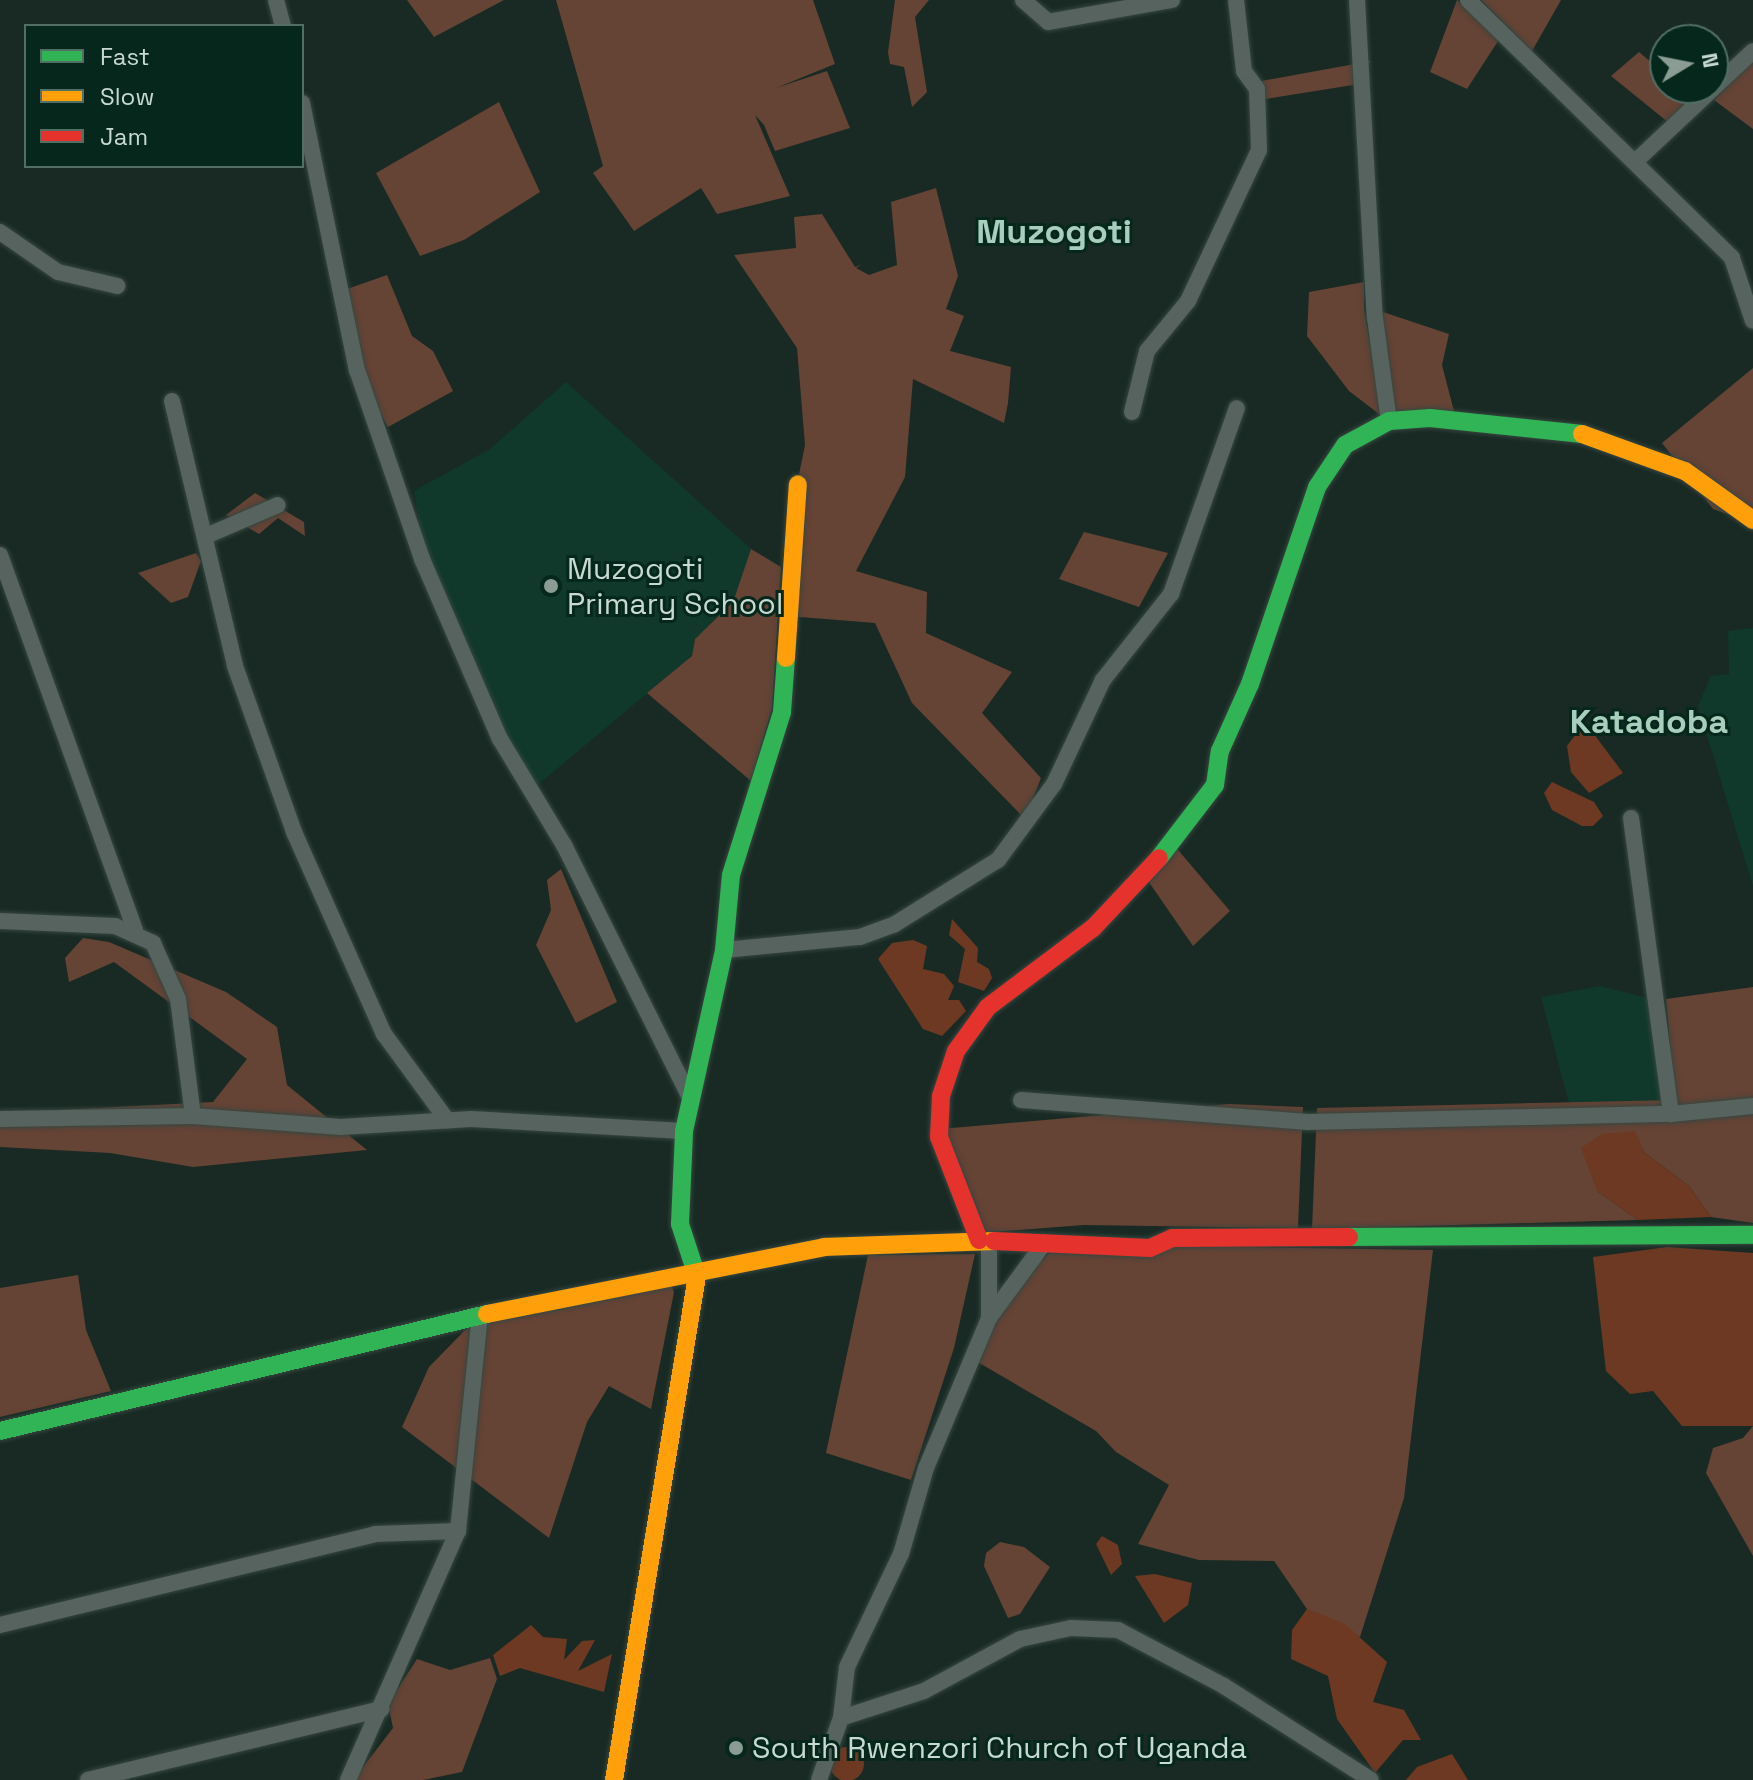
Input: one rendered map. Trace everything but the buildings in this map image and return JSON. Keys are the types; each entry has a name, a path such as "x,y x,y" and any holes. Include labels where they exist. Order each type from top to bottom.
{"street":[{"path":"276,0 282,24"},
{"path":"1023,0 1048,22 1172,0"},
{"path":"1132,412 1147,351 1188,301 1259,150 1257,89 1244,71 1236,0"},
{"path":"1357,0 1375,318 1389,421"},
{"path":"1468,0 1637,160 1735,261 1753,321"},
{"path":"1637,160 1753,51"},
{"path":"304,113 357,370 422,559 500,739 564,845 689,1096"},
{"path":"0,232 58,272 117,286"},
{"path":"172,401 235,666 294,832 384,1034 447,1120"},
{"path":"724,950 860,937 895,924 998,860 1054,784 1103,680 1171,594 1237,408"},
{"path":"989,1318 984,1240 948,1175 939,1137 941,1096 956,1051 988,1007 1093,928 1143,880 1215,785 1220,751 1250,684 1317,487 1345,445 1389,421 1443,418 1596,435 1685,471 1753,520"},
{"path":"614,1780 698,1273 680,1224 684,1131 689,1096 724,950 731,875 782,712 798,484"},
{"path":"206,536 278,505"},
{"path":"0,555 135,930 164,960 178,999 193,1116"},
{"path":"1631,818 1671,1114"},
{"path":"0,921 135,930"},
{"path":"1021,1100 1284,1121 1671,1114 1753,1106"},
{"path":"0,1119 193,1116 341,1127 447,1120 684,1131"},
{"path":"0,1431 480,1315 824,1247 984,1240 1150,1248 1172,1238 1753,1235"},
{"path":"819,1780 841,1718 847,1667 901,1554 926,1468 989,1318 1045,1242"},
{"path":"348,1780 382,1709 458,1531 480,1315"},
{"path":"0,1625 375,1534 458,1531"},
{"path":"841,1718 924,1691 1020,1639 1071,1628 1118,1630 1224,1686 1371,1780"},
{"path":"88,1780 382,1709"}],"shaded area":[{"path":"407,0 504,0 434,37"},
{"path":"556,0 813,0 835,64 776,88 827,71 850,128 775,151 764,125 755,115 790,196 717,214 701,188 634,231 593,173 603,166"},
{"path":"895,0 929,0 915,17 927,92 912,107 904,67 890,64 888,52"},
{"path":"1457,0 1500,38 1467,89 1430,72"},
{"path":"1481,0 1561,0 1532,51"},
{"path":"1639,52 1649,60 1649,104 1691,104 1669,123 1611,76"},
{"path":"1371,61 1353,85 1253,101 1245,84"},
{"path":"1753,61 1753,129 1719,104 1729,104 1729,85"},
{"path":"499,102 540,192 464,240 420,256 376,173"},
{"path":"936,188 958,276 946,309 964,316 950,351 1011,367 1004,423 913,379 905,477 856,571 927,592 926,633 1012,672 982,713 1041,778 1025,819 912,703 875,623 788,616 795,494 805,445 797,348 734,255 796,248 794,217 822,214 855,267 861,265 856,268 869,275 897,265 891,202"},
{"path":"387,275 412,336 433,351 453,391 388,427 363,383 347,289"},
{"path":"1364,282 1364,309 1383,417 1349,391 1307,336 1309,292"},
{"path":"1377,310 1449,334 1442,365 1455,415 1394,415"},
{"path":"1753,368 1753,523 1713,509 1662,443"},
{"path":"566,382 751,549 733,602 695,639 692,656 529,792 422,542 414,491 490,449"},
{"path":"255,493 304,522 305,536 278,518 259,534 226,515"},
{"path":"1084,532 1168,553 1139,607 1059,579"},
{"path":"751,549 781,567 772,708 751,781 647,693 692,656 695,639 733,602"},
{"path":"196,553 201,561 188,597 171,603 138,573"},
{"path":"1753,628 1753,886 1698,706 1711,676 1729,674 1728,631"},
{"path":"1585,722 1623,773 1589,793 1571,772 1567,746"},
{"path":"1552,782 1594,802 1603,816 1593,826 1582,826 1552,810 1544,793"},
{"path":"1173,844 1230,911 1193,946 1144,875"},
{"path":"561,869 617,1002 576,1023 536,945 551,910 547,880"},
{"path":"952,919 978,948 977,962 989,969 992,978 984,991 958,982 965,949 949,935"},
{"path":"83,938 109,942 226,992 277,1027 287,1085 367,1150 193,1167 110,1153 0,1147 0,1113 213,1102 247,1059 114,962 69,982 65,958"},
{"path":"913,940 927,946 923,969 944,974 954,986 948,1000 959,1000 966,1011 942,1036 923,1029 878,959 892,943"},
{"path":"1600,986 1656,1000 1665,1101 1569,1103 1541,997"},
{"path":"1753,987 1753,1223 1711,1217 1689,1186 1645,1153 1634,1131 1597,1191 1638,1220 1312,1229 1317,1108 1675,1100 1666,999"},
{"path":"1229,1104 1303,1107 1298,1228 1084,1225 978,1233 929,1130"},
{"path":"1635,1131 1645,1153 1689,1186 1711,1217 1638,1220 1597,1191 1581,1148 1602,1134"},
{"path":"1059,1244 1433,1250 1404,1498 1360,1637 1307,1609 1274,1561 1199,1560 1138,1544 1169,1485 1116,1452 1096,1431 969,1357 1026,1274"},
{"path":"1667,1247 1753,1253 1753,1426 1682,1426 1653,1391 1630,1394 1606,1371 1593,1257"},
{"path":"975,1254 954,1348 911,1480 826,1453 868,1255"},
{"path":"78,1275 86,1330 111,1391 0,1417 0,1288"},
{"path":"670,1282 674,1292 651,1409 609,1386 587,1422 549,1538 402,1427 429,1367 472,1323"},
{"path":"1753,1426 1753,1556 1706,1473 1713,1448 1743,1438"},
{"path":"1102,1536 1118,1545 1122,1564 1111,1575 1096,1544"},
{"path":"1000,1542 1024,1547 1050,1567 1020,1614 1008,1618 984,1566 986,1553"},
{"path":"1155,1574 1192,1583 1188,1605 1164,1623 1135,1576"},
{"path":"1307,1609 1345,1624 1387,1662 1373,1702 1404,1710 1421,1740 1403,1740 1375,1773 1337,1719 1328,1676 1291,1659 1292,1630"},
{"path":"531,1625 543,1637 567,1639 564,1660 582,1641 595,1640 578,1671 612,1654 604,1692 520,1668 500,1676 493,1655"},
{"path":"490,1658 497,1679 462,1772 423,1780 353,1780 393,1728 388,1704 417,1659 450,1670"},
{"path":"847,1747 859,1752 864,1764 859,1776 847,1781 835,1776 830,1764 835,1752"},
{"path":"1452,1754 1468,1780 1406,1780 1417,1767"}],"traffic: fast":[{"path":"1159,858 1215,785 1220,751 1250,684 1317,487 1345,445 1389,421 1430,418 1582,434"},
{"path":"697,1276 680,1224 684,1131 724,950 731,875 782,712 786,658"},
{"path":"1349,1237 1753,1235"},
{"path":"0,1431 487,1314"}],"traffic: slow":[{"path":"1582,434 1685,471 1753,520"},
{"path":"786,658 798,484"},
{"path":"487,1314 824,1247 994,1241"},
{"path":"614,1780 697,1276"}],"traffic: jam":[{"path":"979,1240 939,1137 941,1096 956,1051 988,1007 1093,928 1159,858"},
{"path":"994,1241 1150,1248 1172,1238 1349,1237"}],"place":[{"name":"Muzogoti Primary School","path":"551,586"},
{"name":"South Rwenzori Church of Uganda","path":"736,1748"}],"district":[{"name":"Muzogoti","path":"1054,232"},
{"name":"Katadoba","path":"1649,722"}]}
